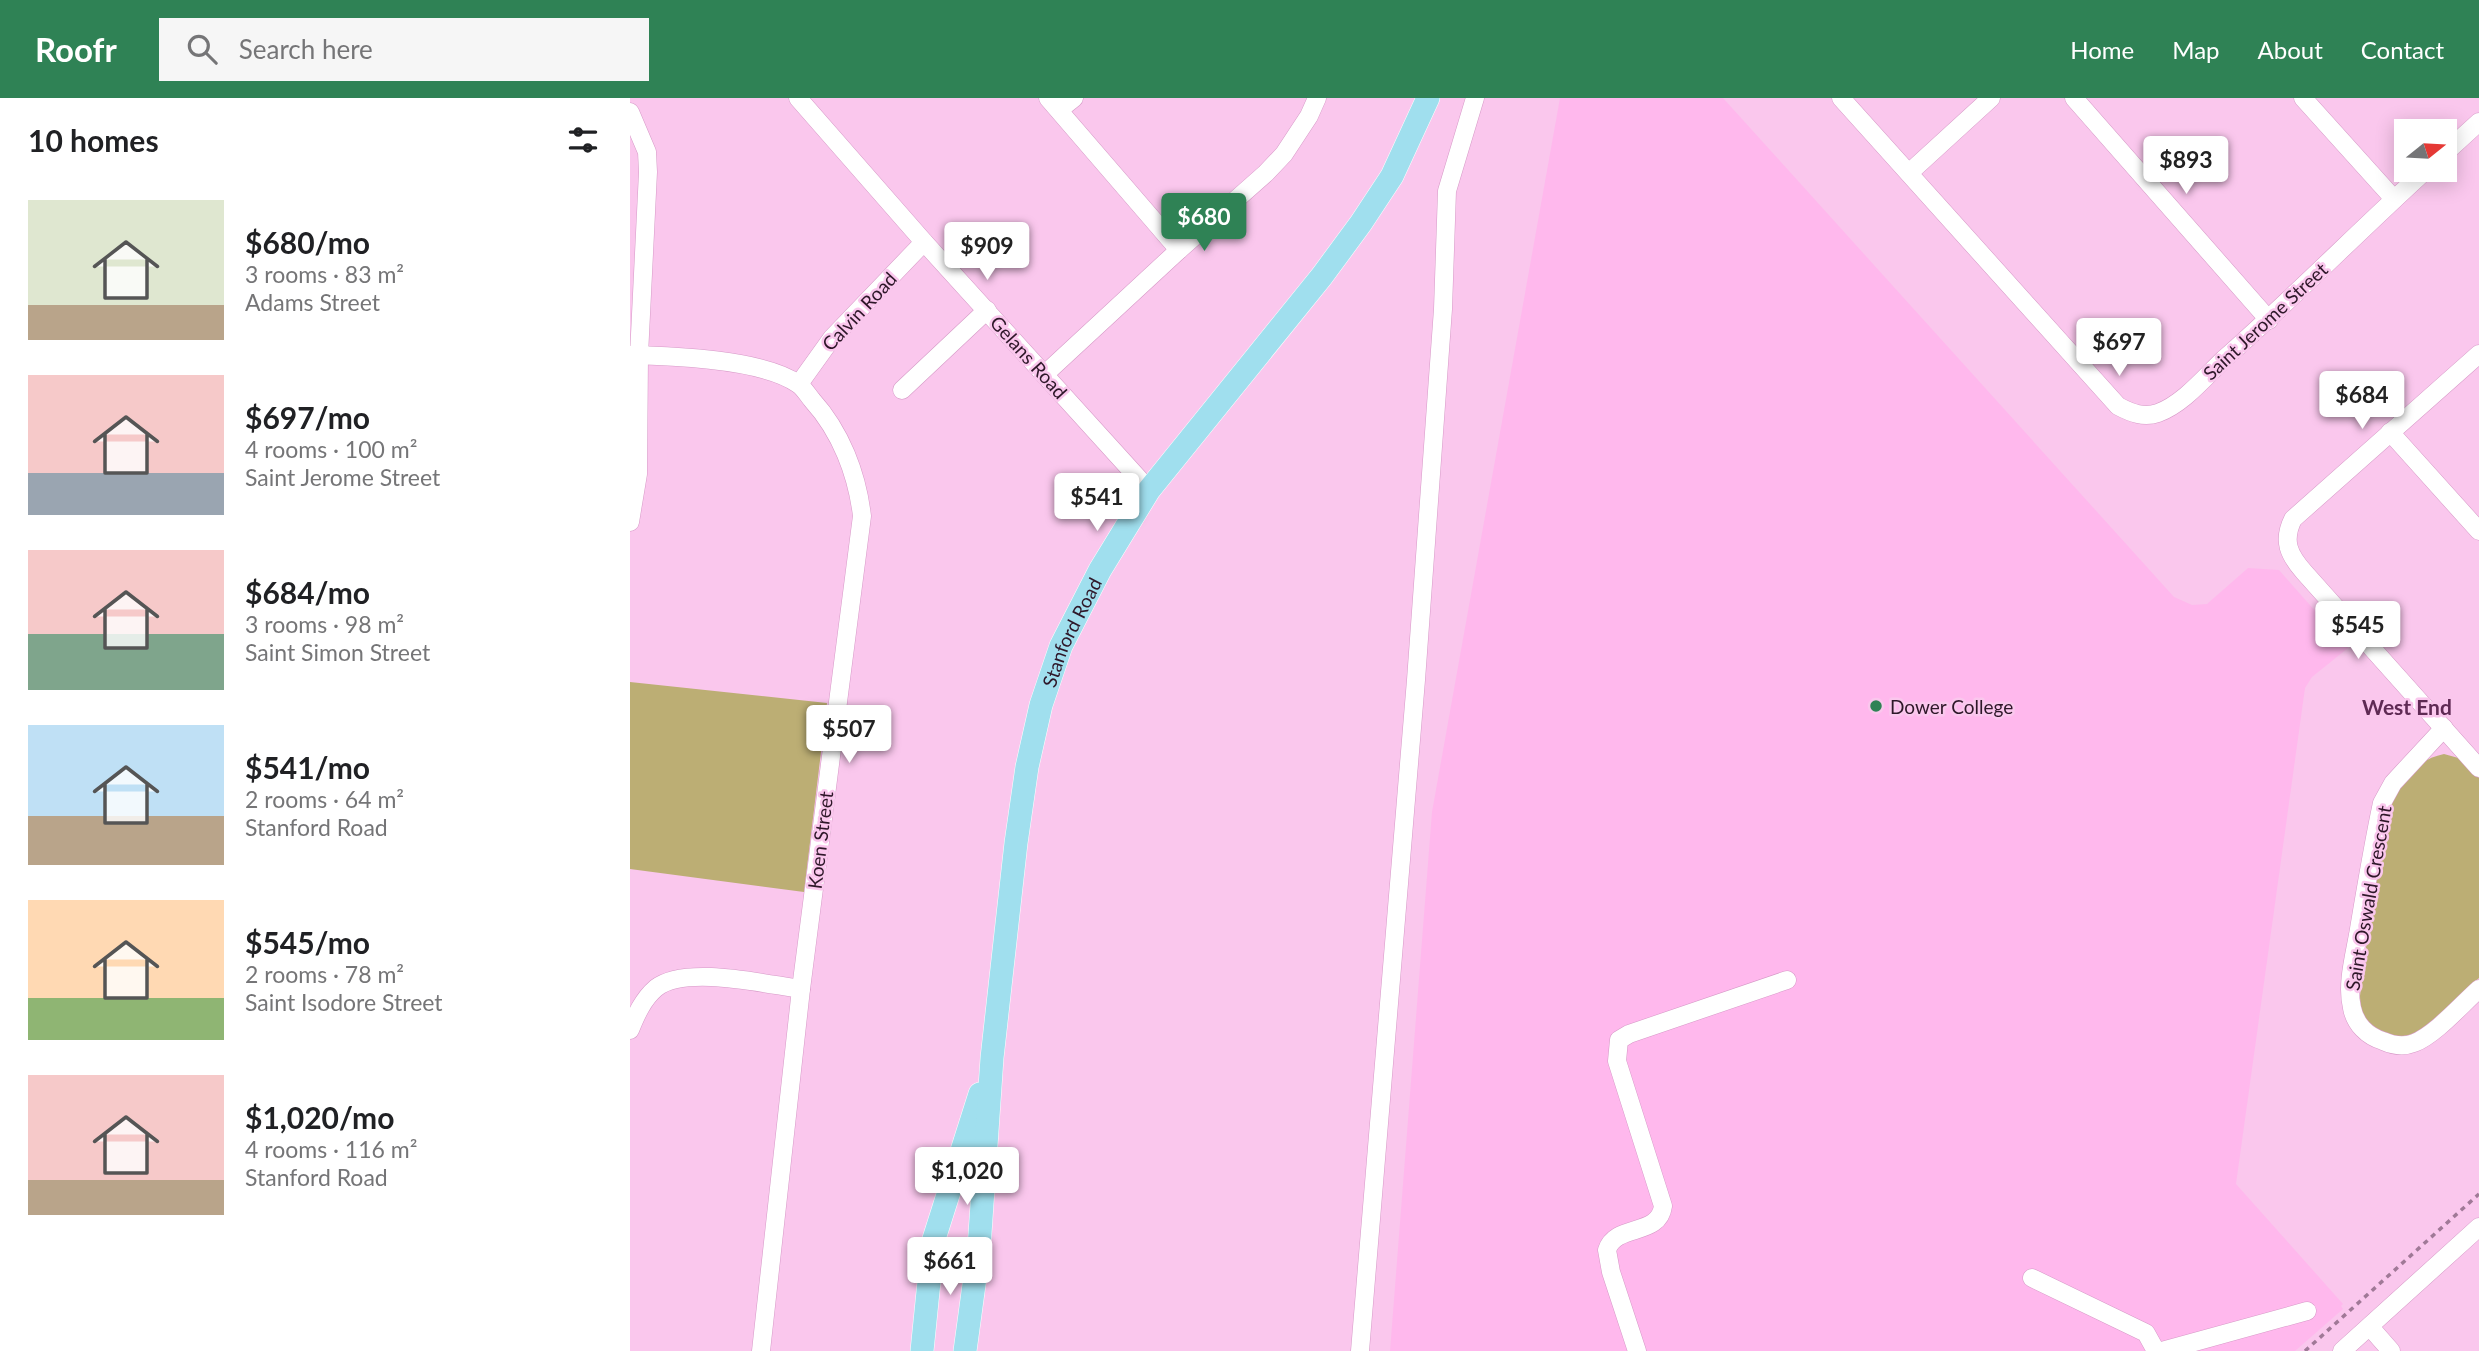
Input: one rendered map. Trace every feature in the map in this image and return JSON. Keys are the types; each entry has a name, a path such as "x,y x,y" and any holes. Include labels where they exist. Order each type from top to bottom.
{"main road":[{"name":"Stanford Road","path":"965,1351 979,1248 992,1058 1017,830 1041,705 1061,646 1100,570 1149,490 1322,276 1361,223 1392,176 1428,98"},
{"name":"Stanford Road","path":"922,1351 933,1242 992,1058"}],"street":[{"name":"Gelans Road","path":"798,98 924,242 1149,490"},
{"path":"1073,98 1054,104 1179,250"},
{"path":"1045,374 1266,173 1284,154 1309,116 1317,98"},
{"path":"1360,1351 1417,666 1443,309 1447,191 1475,98"},
{"name":"Saint Jerome Street","path":"1841,98 2118,406 2146,415 2159,412 2177,402 2269,320 2413,182"},
{"path":"1909,173 1991,98"},
{"path":"2074,98 2269,320"},
{"path":"2303,98 2393,200"},
{"path":"630,112 648,163 635,355 638,474 630,522"},
{"path":"2457,142 2479,122"},
{"name":"Calvin Road","path":"799,384 832,338 924,242"},
{"path":"902,390 987,310"},
{"path":"2479,354 2293,519 2287,535 2291,556 2479,768"},
{"name":"Koen Street","path":"635,355 724,362 771,371 799,384 817,405 837,436 859,490 862,516 801,989 761,1351"},
{"path":"2389,432 2479,531"},
{"name":"Saint Oswald Crescent","path":"2444,729 2393,783 2382,803 2354,958 2351,1006 2358,1025 2365,1031 2378,1040 2401,1046 2413,1044 2426,1036 2479,989"},
{"path":"630,1030 646,999 656,988 676,978 697,976 801,989"},
{"path":"1637,1351 1611,1272 1607,1250 1617,1236 1657,1222 1663,1206 1617,1061 1619,1040 1629,1034 1787,980"},
{"path":"2342,1351 2479,1227"},
{"path":"2032,1278 2146,1333 2156,1351"},
{"path":"2162,1351 2307,1311"},
{"path":"2370,1327 2391,1351"}],"path":[{"path":"2305,1351 2479,1194"}],"shaded area":[{"name":"Dower College","path":"1560,98 1723,98 2174,597 2192,605 2207,604 2248,568 2279,570 2348,648 2312,677 2305,688 2236,1184 2343,1304 2343,1309 2295,1351 1390,1351 1432,812"},
{"path":"630,682 827,703 804,892 630,869"},
{"path":"2444,754 2462,759 2479,778 2479,978 2423,1029 2407,1036 2389,1035 2381,1033 2368,1022 2362,1012 2360,998 2382,839 2396,794 2408,776 2424,762"}],"place":[{"name":"Dower College","path":"1876,706"}],"district":[{"name":"West End","path":"2407,706"}]}
